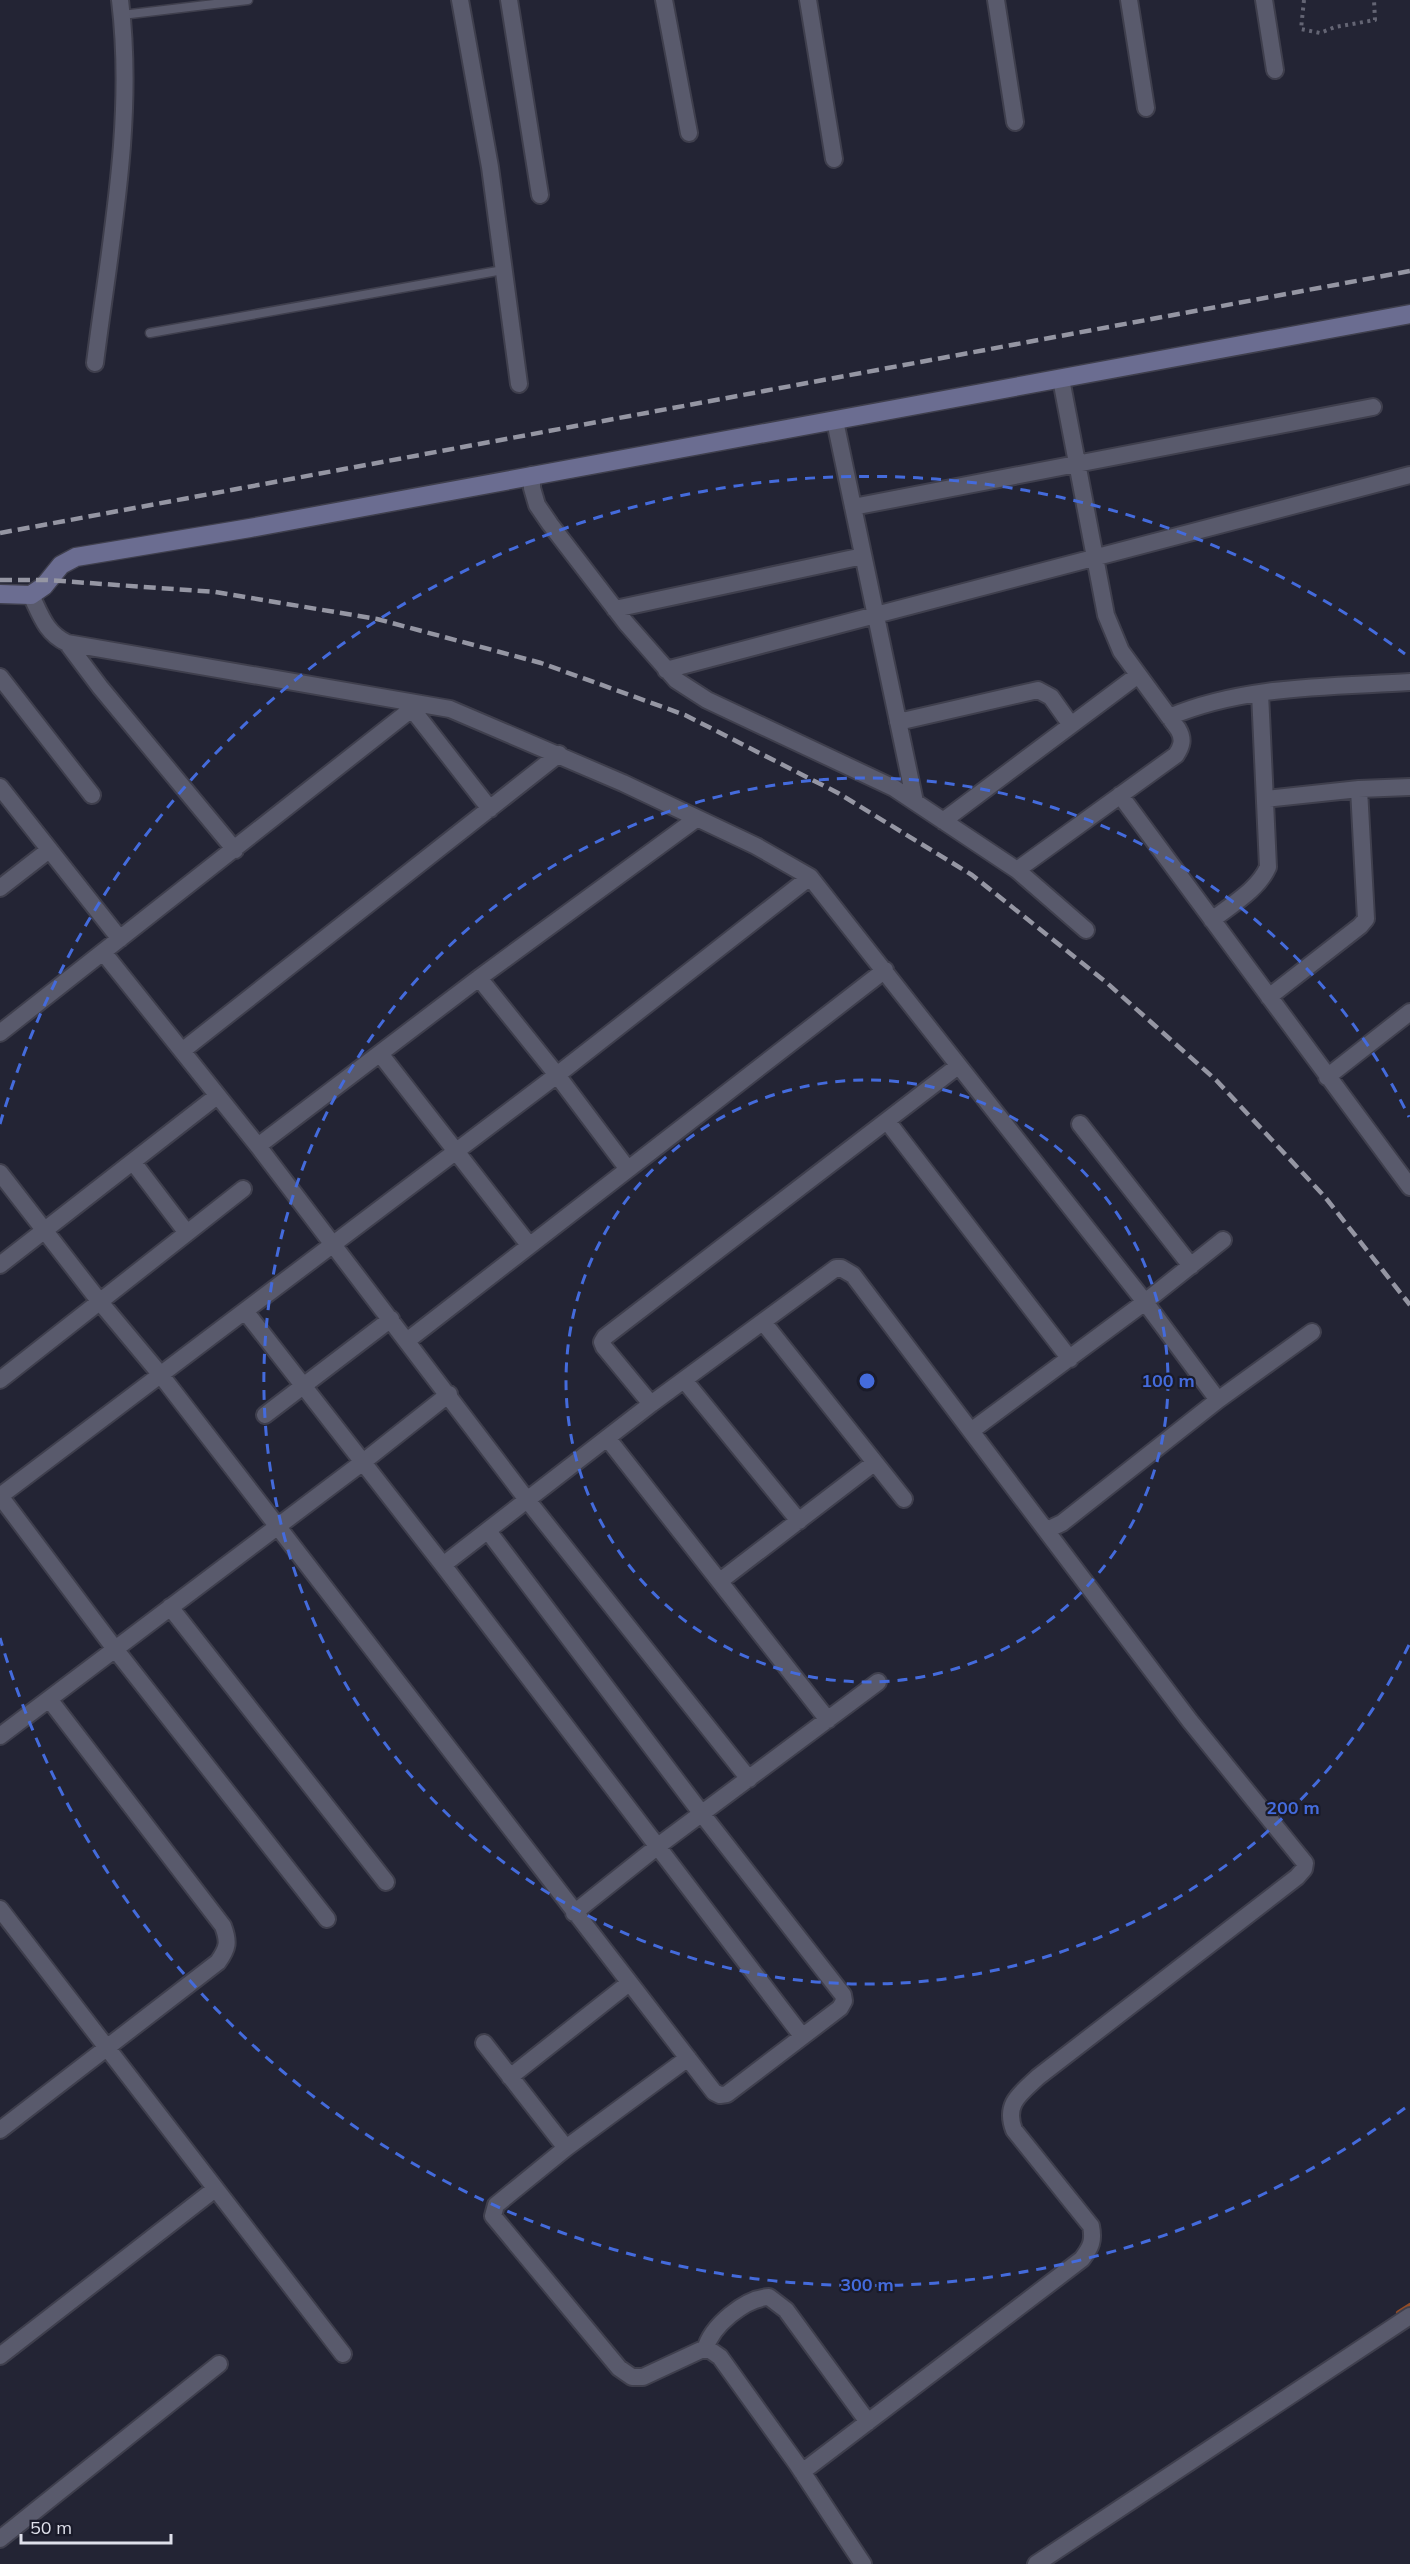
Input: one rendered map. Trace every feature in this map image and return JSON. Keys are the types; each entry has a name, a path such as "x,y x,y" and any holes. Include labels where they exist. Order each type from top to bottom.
{"street":[{"path":"460,0 490,167 519,384"},
{"path":"509,0 540,195"},
{"path":"664,0 689,133"},
{"path":"808,0 834,159"},
{"path":"996,0 1015,122"},
{"path":"1130,0 1146,108"},
{"path":"1264,0 1275,70"},
{"path":"95,363 125,130 126,99 121,8"},
{"path":"0,594 31,595 44,586 61,565 76,557 250,528 1410,314"},
{"path":"1017,870 1176,755 1181,747 1181,736 1169,717 1120,651 1106,615 1062,379"},
{"path":"853,507 1373,407"},
{"path":"835,421 915,802"},
{"path":"532,475 532,488 537,505 615,609 666,670 691,692 894,788 1017,870 1086,930"},
{"path":"666,670 1410,475"},
{"path":"615,609 863,556"},
{"path":"31,595 45,627 55,637 67,643 415,706 450,710 559,754 756,846 810,877 1145,1302 1218,1400"},
{"path":"67,643 100,687 235,850"},
{"path":"943,821 1138,675"},
{"path":"0,677 92,795"},
{"path":"1169,717 1206,703 1260,693 1410,682"},
{"path":"898,722 1038,690 1051,697 1071,725"},
{"path":"1212,920 1256,885 1268,867 1260,693"},
{"path":"415,706 490,809"},
{"path":"0,1033 415,706"},
{"path":"182,1051 559,754"},
{"path":"0,787 120,939"},
{"path":"1265,799 1359,789 1410,787"},
{"path":"1269,997 1366,919 1359,789"},
{"path":"1120,795 1410,1187"},
{"path":"258,1146 381,1055 479,978 696,819"},
{"path":"0,888 49,850"},
{"path":"327,1919 115,1649 0,1496 557,1075 810,877"},
{"path":"103,952 258,1146 332,1245 408,1340 528,1501 749,1779"},
{"path":"408,1340 885,970"},
{"path":"479,978 557,1075 627,1168"},
{"path":"1328,1077 1356,1052 1410,1012"},
{"path":"381,1055 529,1245"},
{"path":"651,1404 604,1347 602,1342 605,1337 958,1066"},
{"path":"0,1265 217,1096"},
{"path":"887,1120 1070,1359"},
{"path":"1080,1124 1191,1266"},
{"path":"133,1162 187,1233"},
{"path":"0,1173 100,1302 160,1374 714,2092 720,2095 727,2094 840,2008 844,2001 843,1995 702,1814 488,1531"},
{"path":"0,1380 243,1189"},
{"path":"971,1431 1070,1359 1223,1240"},
{"path":"443,1565 651,1404 836,1268 848,1270 1190,1720 1305,1863 1298,1877 1038,2077 1018,2095 1009,2117 1014,2130 1091,2226 1094,2237 1092,2246 1082,2259 802,2472"},
{"path":"245,1311 443,1565 802,2036"},
{"path":"265,1415 391,1320"},
{"path":"763,1322 904,1500"},
{"path":"1047,1530 1062,1523 1218,1400 1312,1332"},
{"path":"684,1380 799,1521"},
{"path":"0,1736 363,1462 449,1394"},
{"path":"608,1439 828,1720"},
{"path":"720,1581 874,1463"},
{"path":"170,1607 386,1882"},
{"path":"574,1913 658,1846 878,1682"},
{"path":"0,2130 218,1962 226,1951 228,1940 223,1926 49,1699"},
{"path":"0,1909 343,2354"},
{"path":"510,2077 629,1983"},
{"path":"484,2043 566,2148"},
{"path":"688,2058 566,2148 496,2205 493,2216 619,2368 632,2377 643,2377 705,2350 720,2357 802,2472 863,2564"},
{"path":"0,2356 215,2188"},
{"path":"705,2350 708,2338 726,2319 759,2297 769,2297 786,2310 868,2422"},
{"path":"1036,2564 1410,2316"},
{"path":"0,2539 219,2364"}],"lane":[{"path":"121,8 248,0"},
{"path":"150,333 503,270"}],"path":[{"path":"1304,0 1301,29 1320,33 1335,27 1375,20 1374,0"}],"waterway":[{"path":"1399,2313 1410,2306"}],"railway":[{"path":"0,533 1410,271"},
{"path":"0,580 47,580 215,592 377,619 541,663 685,715 838,793 972,875 1107,983 1216,1080 1325,1197 1410,1305"}]}
